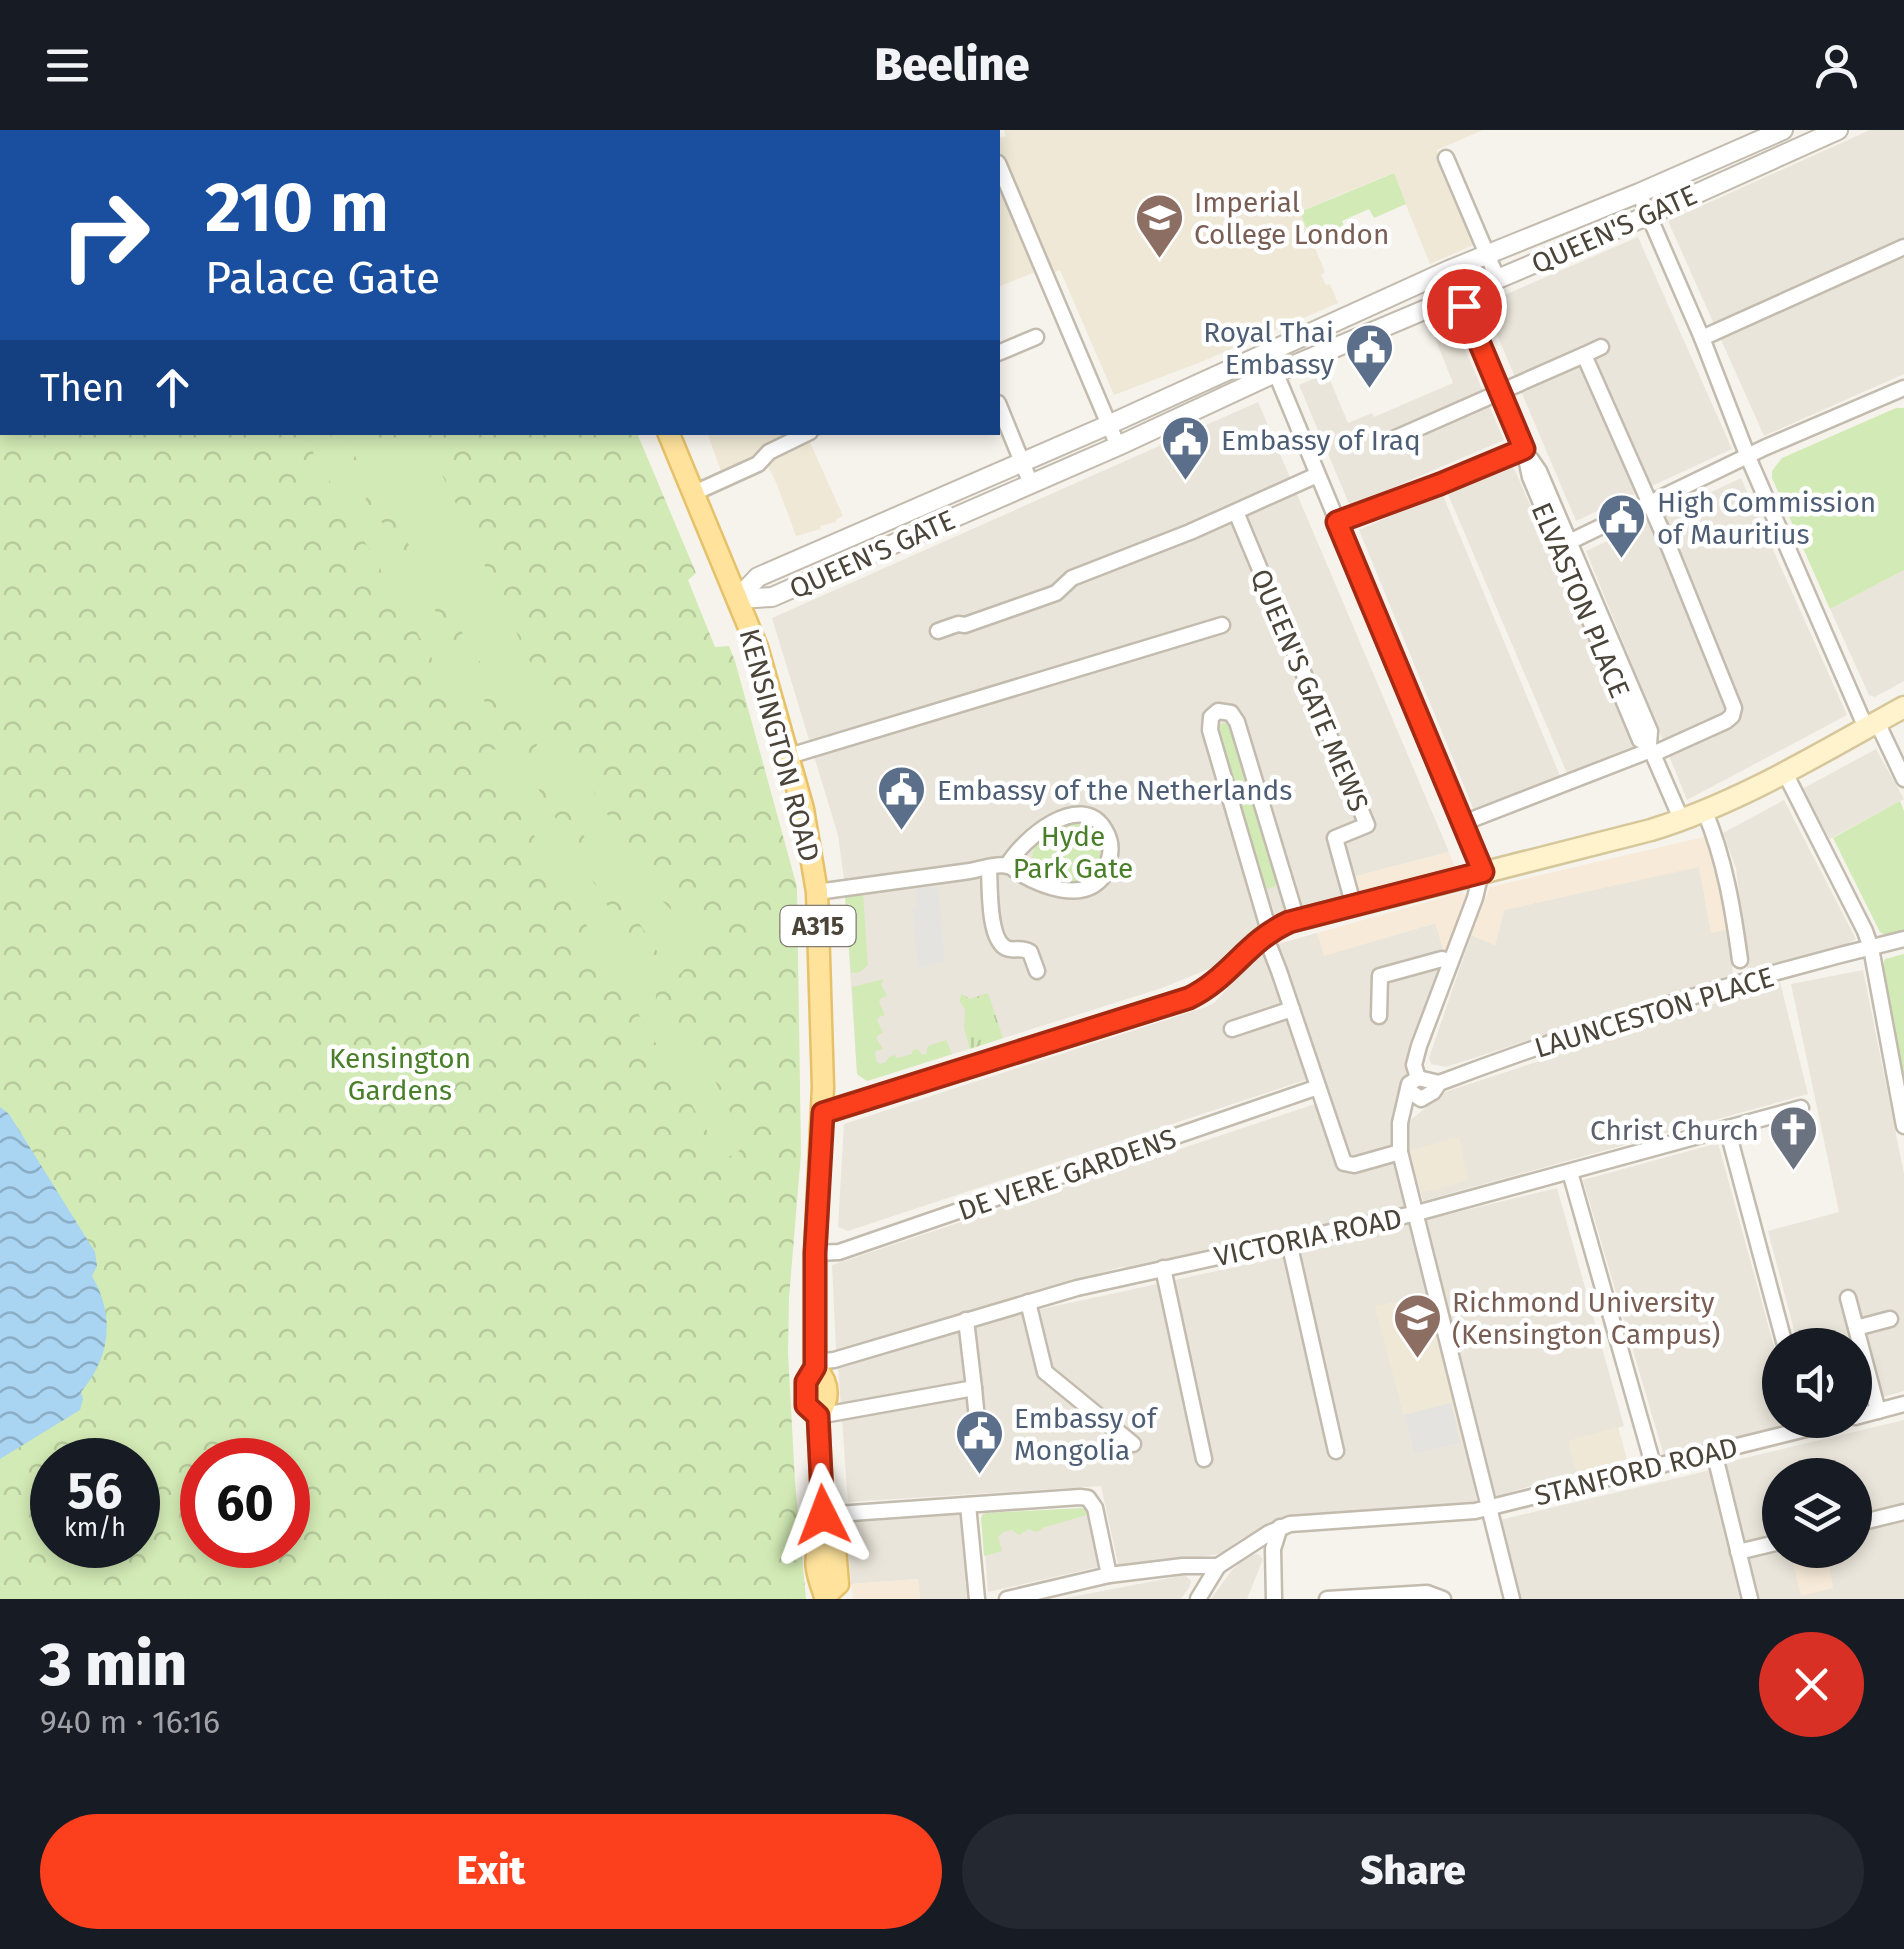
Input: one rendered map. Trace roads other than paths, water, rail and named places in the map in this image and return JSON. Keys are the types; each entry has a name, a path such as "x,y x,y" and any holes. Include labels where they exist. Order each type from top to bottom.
{"main road":[{"name":"A315","path":"669,435 692,494"},
{"name":"KENSINGTON ROAD","path":"692,494 757,648 806,823 817,892 823,1113 815,1253 815,1364 806,1382 806,1405 818,1416 824,1537 816,1550 816,1562 826,1597"},
{"path":"823,1113 1189,998 1218,981 1265,934 1296,920 1705,812 1904,707"}],"street":[{"name":"QUEEN'S GATE","path":"736,599 758,577 1108,425 1449,270 1783,130"},
{"name":"QUEEN'S GATE","path":"736,599 768,599 1275,373 1838,130"},
{"path":"1446,158 1498,280"},
{"path":"1000,168 1118,446"},
{"path":"1639,193 1748,457 1872,725 1904,779"},
{"path":"1702,338 1904,247"},
{"name":"ELVASTON PLACE","path":"1449,270 1524,449 1530,477 1564,544 1640,740 1651,750 1682,820"},
{"path":"1000,351 1036,338"},
{"path":"1389,440 1601,347"},
{"path":"1267,352 1463,823 1480,873 1475,898 1414,1065 1413,1084 1400,1123 1400,1152 1512,1599"},
{"path":"1463,823 1732,716 1734,708 1584,355"},
{"path":"1564,544 1904,388"},
{"path":"1000,407 1031,484"},
{"path":"692,494 758,464 769,452 804,435"},
{"path":"1337,522 1524,449"},
{"path":"938,631 1056,592 1072,578 1318,475"},
{"name":"QUEEN'S GATE MEWS","path":"1236,512 1367,826 1335,838 1354,906"},
{"path":"789,756 1222,625"},
{"path":"1296,920 1238,722 1231,712 1218,711 1211,717 1210,730 1265,934 1346,1165 1400,1152"},
{"path":"1784,772 1871,948 1904,1126"},
{"path":"1705,812 1727,877 1740,960"},
{"path":"817,892 1008,866 1043,884 1078,890 1099,882 1111,850 1110,840 1099,822 1088,816 1066,817 1027,840 1008,866"},
{"path":"989,868 994,932 1004,947 1026,948 1036,971"},
{"name":"LAUNCESTON PLACE","path":"1413,1084 1439,1083 1743,981 1904,939"},
{"path":"1379,1016 1380,976 1442,959 1451,961"},
{"path":"1232,1029 1292,1009"},
{"name":"DE VERE GARDENS","path":"815,1253 840,1252 1318,1088"},
{"name":"VICTORIA ROAD","path":"815,1364 1097,1282 1417,1213 1801,1108"},
{"path":"1726,1128 1779,1328"},
{"path":"1570,1172 1654,1468"},
{"path":"1288,1242 1336,1451"},
{"path":"1164,1268 1204,1459"},
{"path":"1848,1298 1856,1328 1890,1319"},
{"path":"1028,1302 1045,1372 1133,1444"},
{"path":"966,1320 980,1441"},
{"path":"818,1416 974,1388"},
{"path":"1872,1388 1878,1411"},
{"path":"1872,1413 1904,1404"},
{"name":"STANFORD ROAD","path":"1280,1527 1475,1511 1762,1437"},
{"path":"1714,1452 1750,1599"},
{"path":"823,1515 1080,1496 1088,1498 1094,1508 1109,1576"},
{"path":"968,1505 977,1599"},
{"path":"1872,1520 1904,1512"},
{"path":"1198,1599 1218,1566 1280,1527"},
{"path":"1274,1599 1274,1549 1280,1527"},
{"path":"1738,1552 1762,1546"},
{"path":"1006,1599 1109,1576 1182,1566 1218,1566"},
{"path":"1327,1599 1428,1593 1443,1599"}],"water":[{"path":"0,1107 9,1114 95,1252 97,1266 92,1276 107,1321 104,1350 81,1392 80,1410 0,1459"}],"place":[{"name":"Imperial College London","path":"1159,260"},
{"name":"Royal Thai Embassy","path":"1369,390"},
{"name":"Embassy of Iraq","path":"1186,482"},
{"name":"High Commission of Mauritius","path":"1622,560"},
{"name":"Embassy of the Netherlands","path":"902,832"},
{"name":"Christ Church","path":"1794,1172"},
{"name":"Richmond University (Kensington Campus)","path":"1417,1360"},
{"name":"Embassy of Mongolia","path":"979,1476"}],"park label":[{"name":"Hyde Park Gate","path":"1073,852"},
{"name":"Kensington Gardens","path":"400,1074"}]}
